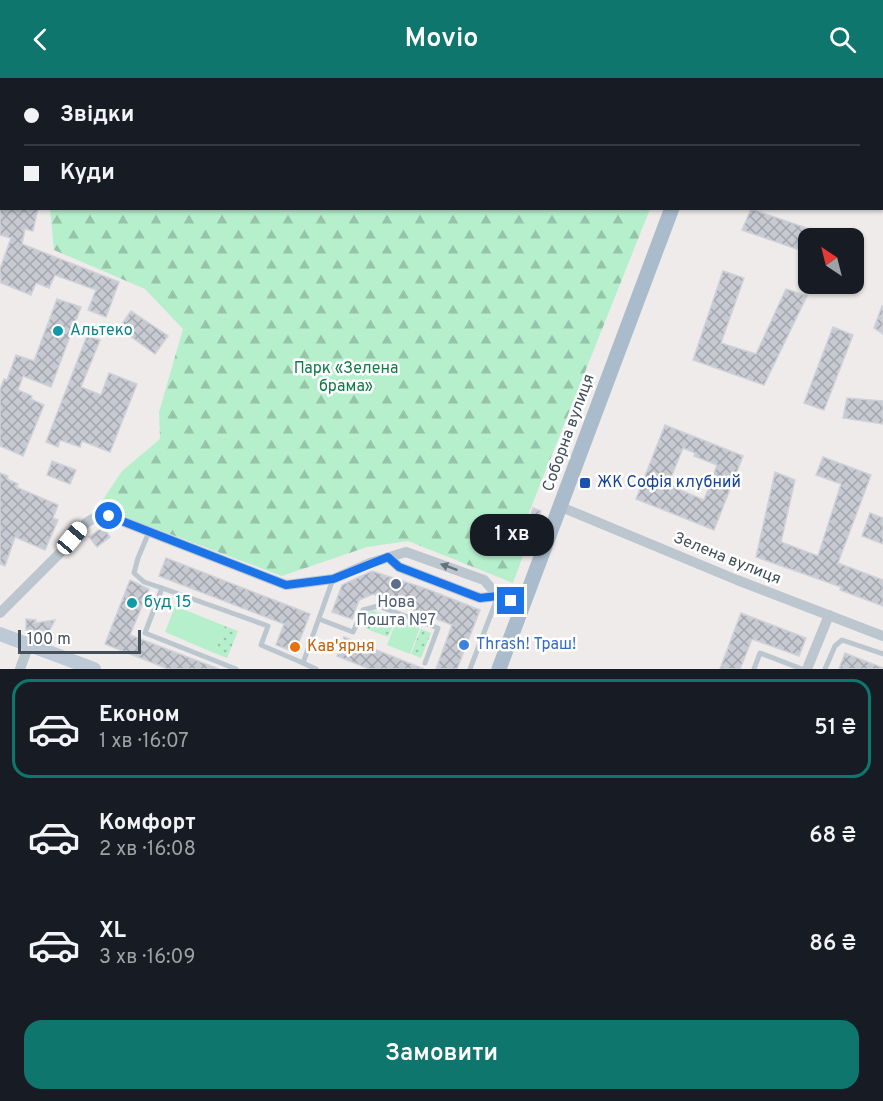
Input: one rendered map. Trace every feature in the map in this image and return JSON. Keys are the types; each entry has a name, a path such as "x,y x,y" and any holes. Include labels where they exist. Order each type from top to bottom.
{"main road":[{"name":"Соборна вулиця","path":"499,669 671,210"},
{"path":"0,634 94,669"}],"street":[{"name":"Зелена вулиця","path":"561,507 737,580 883,636"},
{"path":"0,613 59,554 86,523 94,518 109,516 286,585 333,579 406,552 484,580 498,596 523,606"},
{"path":"388,557 399,567 480,598 498,596"},
{"path":"805,669 829,615"},
{"path":"20,669 29,644"}],"lane":[{"path":"150,531 134,573 144,582 268,626 261,645 316,669"},
{"path":"303,663 333,579"},
{"path":"162,588 145,633 236,669"},
{"path":"470,669 498,596"},
{"path":"319,618 353,632 363,610 378,606 438,628 425,663"},
{"path":"825,669 835,646 842,640 883,654"},
{"path":"754,669 760,652 805,669"}],"green space":[{"name":"Парк «Зелена брама»","path":"50,210 650,210 524,525 528,542 513,583 408,541 367,547 282,576 98,507 122,471 160,439 159,412 183,329 145,289 54,250"},
{"path":"175,606 225,626 214,653 165,632"},
{"path":"372,610 396,619 388,637 362,627 367,614"},
{"path":"397,619 420,628 410,654 387,645"},
{"path":"225,626 238,631 227,658 214,653"},
{"path":"421,629 431,633 421,658 411,654"}],"building":[{"path":"0,210 38,210 33,231 25,229 22,244 119,282 106,317 88,310 96,290 55,275 49,288 36,283 31,295 1,283 0,269 11,238 0,235"},
{"path":"751,210 806,228 798,228 798,250 742,230"},
{"path":"723,271 744,278 721,343 756,354 786,289 807,296 764,385 693,360"},
{"path":"57,299 81,307 51,387 23,376 18,390 44,405 23,456 0,446 0,390 4,379 7,380 16,355 34,361"},
{"path":"883,306 883,334 874,328"},
{"path":"131,311 168,336 155,354 119,328"},
{"path":"833,327 853,335 824,410 804,403"},
{"path":"87,336 100,340 81,387 101,395 109,373 137,384 110,452 82,441 80,447 60,440 58,447 46,442"},
{"path":"847,398 883,401 883,424 843,418"},
{"path":"665,425 743,456 714,530 636,499","holes":["683,448 695,453 694,456 717,465 704,500 668,485"]},
{"path":"823,457 871,475 838,563 883,580 883,606 840,590 841,587 756,557 775,472 795,480 781,542 818,556 841,484 816,475"},
{"path":"52,461 76,470 70,484 47,475"},
{"path":"0,473 18,484 16,487 58,505 53,518 58,520 45,550 15,537 5,566 0,564"},
{"path":"533,508 541,511 534,529 527,526"},
{"path":"870,513 883,518 883,544 862,536"},
{"path":"103,527 110,537 97,547 89,537"},
{"path":"166,558 310,614 295,652 276,645 284,624 159,576"},
{"path":"372,571 480,610 457,669 436,669 452,625 373,594 359,600 352,619 332,612 342,585"},
{"path":"130,580 149,589 130,635 219,669 168,669 105,644"},
{"path":"741,613 806,638 799,656 752,639 740,669 720,669"},
{"path":"26,619 36,620 35,623 55,620 49,631 26,630"},
{"path":"344,637 424,669 369,669 337,656"},
{"path":"845,653 883,668 883,669 839,669"}],"place":[{"name":"Альтеко","path":"58,331"},
{"name":"ЖК Софія клубний","path":"585,483"},
{"name":"Нова Пошта №7","path":"396,584"},
{"name":"буд 15","path":"132,603"},
{"name":"Thrash! Траш!","path":"464,645"},
{"name":"Кав'ярня","path":"295,647"}],"route":[{"path":"109,516 286,585 333,579 388,557 399,567 480,598 498,596 511,601"}]}
